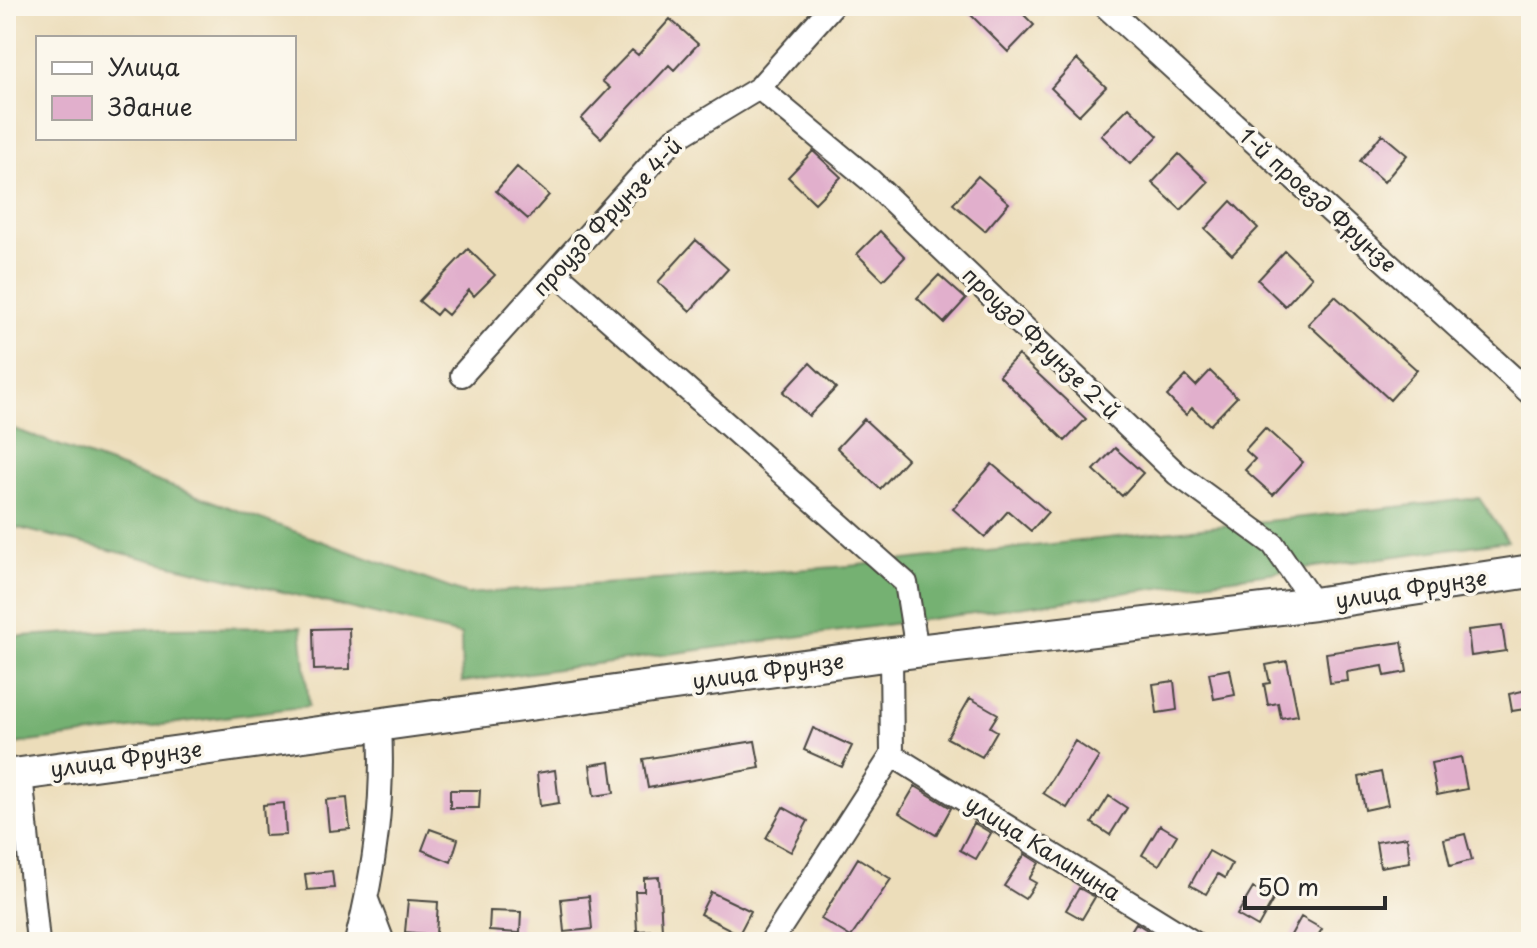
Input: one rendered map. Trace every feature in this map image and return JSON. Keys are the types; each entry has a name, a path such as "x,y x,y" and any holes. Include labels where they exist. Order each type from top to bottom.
{"street":[{"name":"проузд Фрунзе 4-й","path":"462,375 673,140 759,88 832,6"},
{"name":"1-й проезд Фрунзе","path":"1105,6 1531,394"},
{"name":"проузд Фрунзе 2-й","path":"759,88 870,180 1177,474 1273,544 1314,604"},
{"path":"555,272 906,583 904,652 892,755 771,942"},
{"name":"улица Фрунзе","path":"14,775 904,652 1314,604 1531,571"},
{"path":"356,942 367,900 383,787 380,726"},
{"name":"улица Калинина","path":"892,755 1193,942"},
{"path":"14,775 38,942"},
{"path":"367,900 383,942"}],"green space":[{"path":"6,426 466,594 849,566 1479,498 1508,541 462,682 461,635 6,525"},
{"path":"301,627 309,706 6,745 6,637 160,628"}],"building":[{"path":"962,6 1015,6 1034,25 1008,52"},
{"path":"670,19 698,44 674,70 669,65 601,138 581,119 610,88 602,81 632,50 638,55"},
{"path":"1077,59 1106,87 1079,115 1051,88"},
{"path":"1129,107 1158,136 1130,164 1101,135"},
{"path":"1382,134 1407,155 1384,182 1360,161"},
{"path":"813,151 841,177 815,203 788,177"},
{"path":"1179,154 1208,182 1181,210 1152,183"},
{"path":"517,167 549,195 528,219 496,191"},
{"path":"978,176 1009,203 985,231 953,204"},
{"path":"1231,201 1258,228 1232,255 1205,229"},
{"path":"880,231 905,257 883,280 857,254"},
{"path":"696,240 728,269 690,311 658,282"},
{"path":"468,249 495,275 474,296 469,290 448,315 441,309 436,315 419,301"},
{"path":"1285,251 1312,277 1285,306 1258,280"},
{"path":"939,275 966,299 944,323 917,298"},
{"path":"1335,296 1417,370 1390,400 1308,324"},
{"path":"1018,355 1086,419 1065,441 999,375"},
{"path":"810,363 836,388 809,416 783,392"},
{"path":"1210,371 1237,397 1210,425 1192,408 1186,415 1167,396 1186,376 1196,386"},
{"path":"864,419 907,459 880,489 837,448"},
{"path":"1265,428 1303,462 1273,495 1245,470 1255,459 1245,450"},
{"path":"1115,448 1143,473 1122,496 1094,470"},
{"path":"992,464 1048,512 1031,531 1008,511 985,537 953,509"},
{"path":"1502,626 1506,651 1471,656 1468,630"},
{"path":"349,628 350,669 314,670 313,629"},
{"path":"1402,642 1407,672 1385,676 1383,666 1347,672 1348,681 1330,683 1326,653"},
{"path":"1287,661 1298,715 1281,718 1278,703 1268,705 1264,684 1270,683 1266,665"},
{"path":"1230,669 1235,695 1214,699 1209,673"},
{"path":"1174,681 1177,710 1157,713 1153,684"},
{"path":"1531,689 1531,708 1512,711 1509,694"},
{"path":"970,698 998,714 990,727 997,731 982,757 947,738"},
{"path":"813,728 852,746 842,767 804,750"},
{"path":"755,741 760,768 648,788 643,759"},
{"path":"1075,741 1099,757 1067,808 1043,793"},
{"path":"1461,757 1467,789 1437,795 1431,763"},
{"path":"610,762 614,793 594,796 590,765"},
{"path":"555,770 559,803 540,806 537,773"},
{"path":"1381,772 1388,805 1365,810 1359,777"},
{"path":"915,786 951,808 936,835 899,813"},
{"path":"450,790 480,790 479,808 450,808"},
{"path":"1109,796 1127,808 1110,835 1092,823"},
{"path":"347,798 350,829 329,831 326,800"},
{"path":"284,803 286,835 265,836 263,805"},
{"path":"783,807 808,821 791,852 766,838"},
{"path":"974,823 991,833 976,859 960,850"},
{"path":"1160,825 1177,835 1159,865 1142,855"},
{"path":"430,829 458,839 451,862 422,850"},
{"path":"1465,834 1472,860 1450,866 1444,839"},
{"path":"1407,837 1410,862 1380,867 1376,842"},
{"path":"1209,851 1232,864 1225,878 1218,874 1206,894 1190,885"},
{"path":"1025,854 1039,863 1029,879 1036,883 1025,899 1004,886"},
{"path":"858,858 891,879 851,937 821,919"},
{"path":"332,871 334,888 307,890 305,874"},
{"path":"659,877 662,930 637,931 635,891 644,891 644,878"},
{"path":"1079,888 1095,897 1082,919 1066,910"},
{"path":"1253,888 1273,900 1258,927 1237,915"},
{"path":"711,892 751,911 739,934 700,914"},
{"path":"589,896 592,929 564,932 561,899"},
{"path":"408,900 438,902 436,935 405,932"},
{"path":"490,911 521,912 520,933 489,931"},
{"path":"1301,917 1322,929 1314,942 1287,942"},
{"path":"1136,923 1166,942 1124,942"}]}
